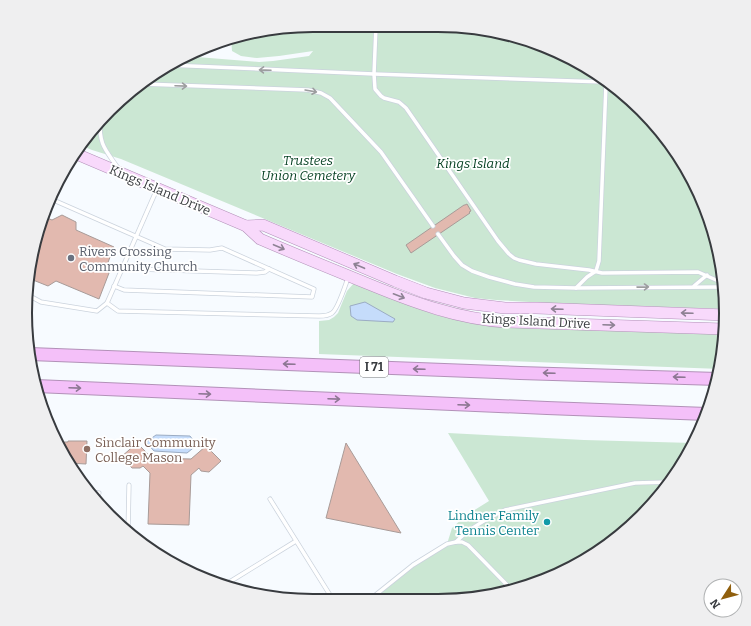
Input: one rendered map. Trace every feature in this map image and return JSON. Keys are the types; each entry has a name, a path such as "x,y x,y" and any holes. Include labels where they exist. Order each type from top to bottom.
{"highway":[{"name":"I 71","path":"35,354 711,379"},
{"path":"42,386 700,414"}],"main road":[{"name":"Kings Island Drive","path":"80,156 246,226 260,239 400,297 447,312 490,321 718,329"},
{"name":"Kings Island Drive","path":"246,226 263,225 426,293 464,303 505,308 719,315"}],"lane":[{"path":"376,32 374,74 377,93 384,98 399,102 406,108 498,241 514,258 536,264 606,273 698,272 717,280"},
{"path":"180,66 598,82"},
{"path":"150,84 308,90 321,93 330,98 382,152 433,226"},
{"path":"576,288 587,277 596,271 599,261 606,88"},
{"path":"100,130 102,145 122,173"},
{"path":"33,298 41,302 96,311 107,303 158,188"},
{"path":"55,202 165,249 210,250 222,248 314,289 312,297 124,290 114,286"},
{"path":"438,234 462,265 472,271 502,280 534,287 718,287"},
{"path":"123,267 135,269 257,273 265,272 268,269"},
{"path":"107,303 118,310 319,316 332,313 337,306 349,276"},
{"path":"694,286 707,276"},
{"path":"456,542 461,536 482,522 505,510 635,483 662,482"},
{"path":"128,524 129,485"},
{"path":"270,499 329,594"},
{"path":"231,581 296,541"},
{"path":"377,594 413,565 447,544 456,542 462,542 468,545 507,585"}],"green space":[{"name":"Kings Island","path":"313,32 438,32 475,34 493,37 546,53 579,70 609,90 637,114 672,157 698,205 704,223 714,258 717,276 719,309 564,304 496,300 475,298 435,288 397,274 121,159 86,147 114,114 142,90 172,70 197,57 259,62 309,56 313,51 257,58 241,56 232,51 232,44 258,37 276,34"},
{"path":"354,283 436,315 470,322 718,334 714,368 319,354 319,321 329,320 338,313 347,291"},
{"name":"Lindner Family Tennis Center","path":"448,433 584,440 687,443 672,469 637,512 594,547 546,573 493,589 475,592 438,594 377,594 413,565 447,544 452,528 465,516 489,501"}],"water":[{"path":"365,302 395,319 393,322 357,320 351,316 350,306"},
{"path":"156,435 190,436 197,445 187,453 154,451 146,442"}],"building":[{"path":"467,204 471,211 469,212 470,213 411,253 406,245"},
{"name":"Rivers Crossing Community Church","path":"62,215 76,222 76,230 114,247 105,270 109,273 99,299 56,281 48,286 34,280 37,258 47,223 48,219 52,220"},
{"path":"87,441 86,464 76,463 64,442"},
{"path":"137,443 152,458 191,459 206,446 221,461 209,472 201,471 199,468 191,475 189,525 148,524 150,473 143,466 140,468 132,468 121,457"},
{"path":"346,443 401,533 326,518"}],"place":[{"name":"Rivers Crossing Community Church","path":"71,258"},
{"name":"Sinclair Community College Mason","path":"87,449"},
{"name":"Lindner Family Tennis Center","path":"547,522"}],"park label":[{"name":"Trustees Union Cemetery","path":"308,168"}]}
